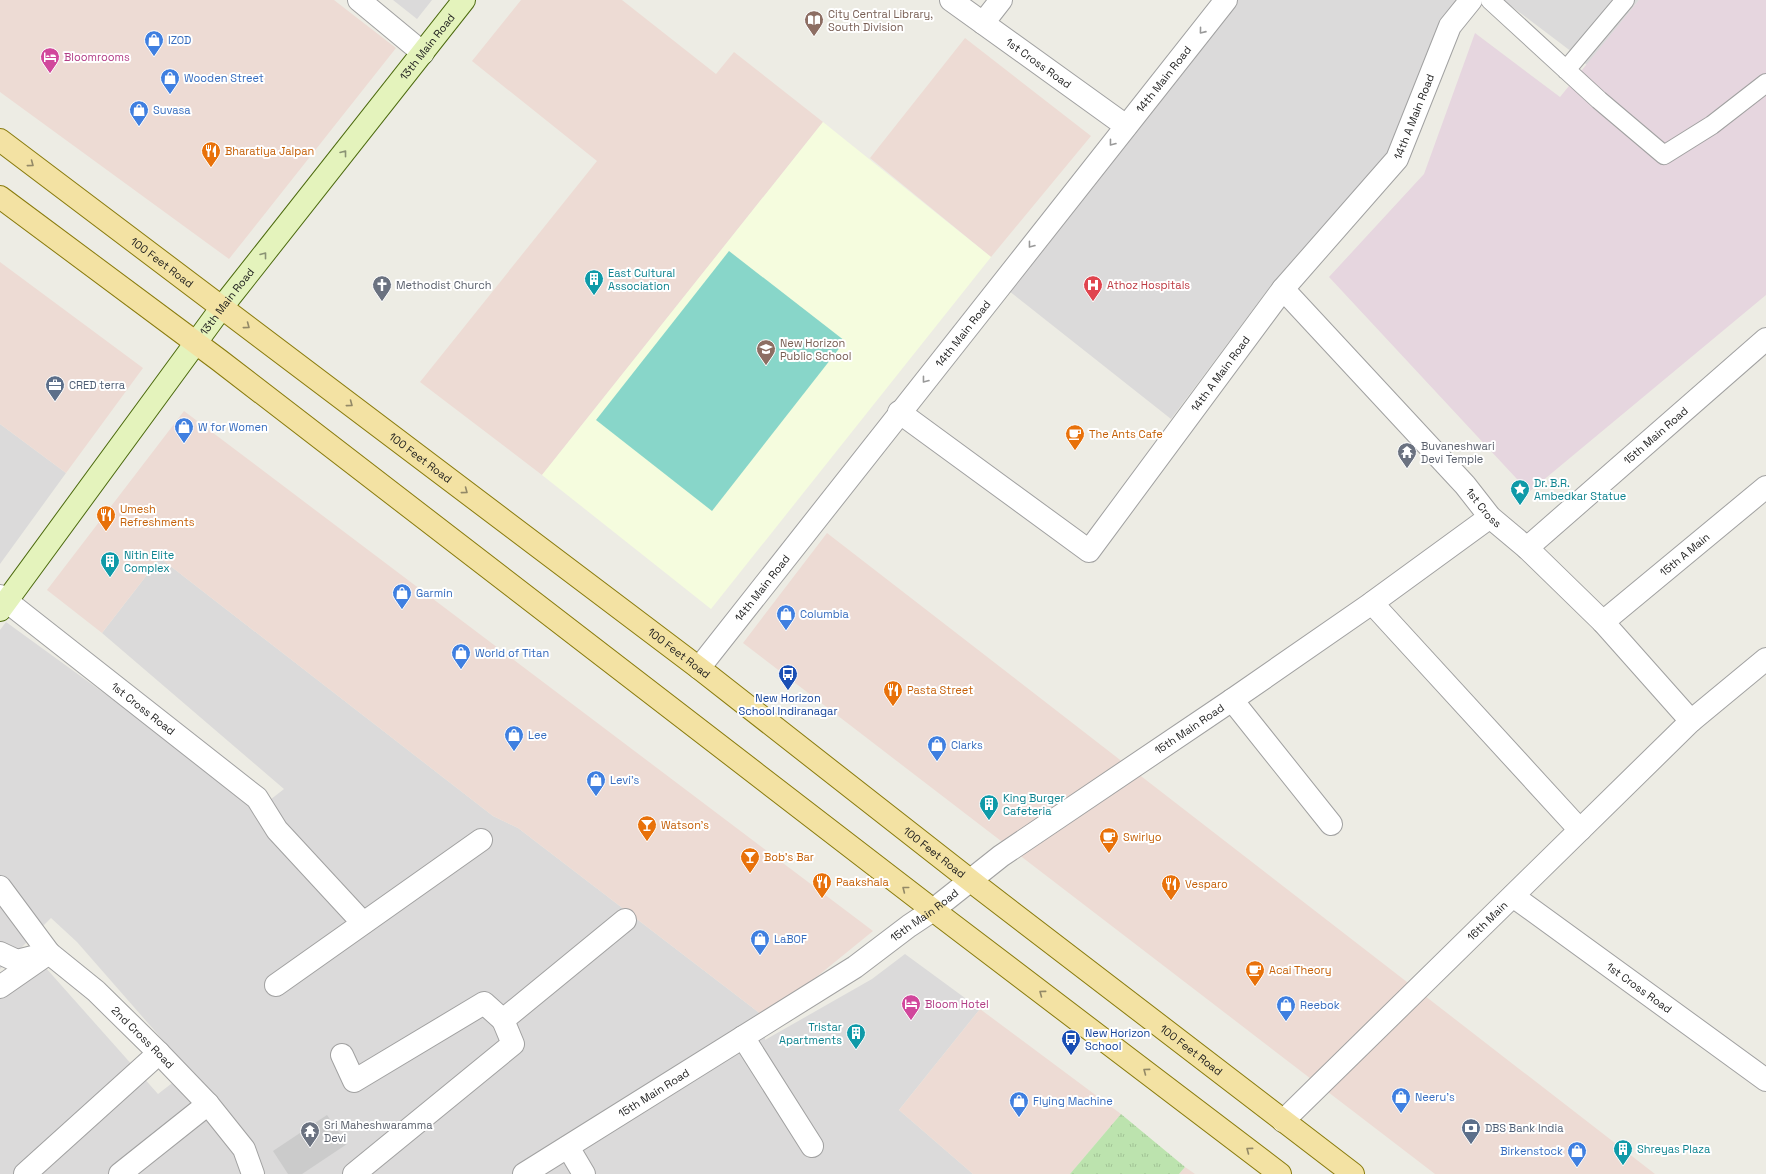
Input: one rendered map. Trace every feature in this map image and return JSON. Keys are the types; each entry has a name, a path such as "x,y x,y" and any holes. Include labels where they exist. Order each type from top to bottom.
{"main road":[{"name":"100 Feet Road","path":"0,140 699,668 971,881 1353,1174"},
{"path":"0,197 196,343 933,910 1280,1174"}],"street":[{"path":"359,0 423,53"},
{"name":"13th Main Road","path":"2,602 222,307 464,0"},
{"name":"1st Cross Road","path":"951,0 1126,126"},
{"path":"983,23 1001,0"},
{"name":"14th Main Road","path":"699,668 899,412 1226,0"},
{"name":"14th A Main Road","path":"899,412 1089,551 1283,289 1397,159 1450,26 1471,0"},
{"name":"1st Cross","path":"1283,289 1465,485 1490,517 1527,548 1603,622 1691,721"},
{"name":"15th Main Road","path":"1527,548 1766,339"},
{"name":"15th A Main","path":"1603,622 1766,487"},
{"name":"15th Main Road","path":"524,1174 855,967 908,926 933,910 971,881 1000,856 1232,700 1372,603 1490,517"},
{"name":"1st Cross Road","path":"2,602 257,798 277,830 363,923"},
{"path":"1372,603 1580,830"},
{"name":"16th Main","path":"1283,1121 1691,721 1766,659"},
{"path":"1232,700 1331,824"},
{"path":"276,985 481,840"},
{"name":"2nd Cross Road","path":"0,886 49,953 96,991 160,1053 208,1104 244,1149 252,1174"},
{"name":"1st Cross Road","path":"1513,896 1766,1080"},
{"path":"503,1020 625,920"},
{"path":"0,953 18,961 49,953"},
{"path":"0,987 49,953"},
{"path":"342,1055 354,1081 484,1003 503,1020 513,1044 354,1174"},
{"path":"743,1037 812,1146"},
{"path":"25,1174 160,1053"},
{"path":"120,1174 208,1104"},
{"path":"568,1147 584,1174"}],"lane":[{"path":"1490,0 1566,70 1664,155 1712,125 1766,83"},
{"path":"1566,70 1625,0"}],"shaded area":[{"path":"0,0 334,0 396,48 229,259 0,92"},
{"path":"393,0 432,0 417,19"},
{"path":"521,0 622,0 716,74 734,52 823,122 542,475 420,382 597,161 472,61"},
{"path":"1232,0 1457,0 1441,19 1389,152 1275,280 1171,419 1009,291"},
{"path":"1503,0 1639,0 1587,65"},
{"path":"1639,0 1766,0 1766,295 1529,492 1329,277 1424,174 1475,33 1560,97"},
{"path":"965,38 1091,136 991,257 870,158"},
{"name":"New Horizon Public School","path":"823,122 991,257 711,609 542,475"},
{"path":"729,251 845,341 712,511 596,420"},
{"path":"0,262 143,368 66,473 0,424"},
{"path":"184,411 873,931 766,1018 518,828 493,816 160,558 102,633 47,590"},
{"path":"0,424 66,473 0,564"},
{"path":"827,533 1655,1174 1435,1174 743,643"},
{"path":"160,558 493,816 518,828 766,1018 765,1040 872,979 905,954 980,1009 899,1110 973,1174 0,1174 0,997 45,967 158,1094 189,1070 77,942 51,918 0,969 0,630 6,622 261,807 284,789 102,633"},
{"path":"980,1009 1121,1114 1070,1174 973,1174 899,1110"},
{"name":"Sri Maheshwaramma Devi","path":"327,1115 347,1144 302,1174 288,1174 273,1151"},
{"path":"1185,1167 1195,1174 1179,1174"}],"green space":[{"path":"1121,1114 1185,1167 1179,1174 1070,1174"}],"place":[{"name":"City Central Library, South Division","path":"814,37"},
{"name":"IZOD","path":"154,57"},
{"name":"Bloomrooms","path":"50,74"},
{"name":"Wooden Street","path":"170,95"},
{"name":"Suvasa","path":"139,127"},
{"name":"Bharatiya Jalpan","path":"211,168"},
{"name":"East Cultural Association","path":"594,296"},
{"name":"Methodist Church","path":"382,302"},
{"name":"Athoz Hospitals","path":"1093,302"},
{"name":"New Horizon Public School","path":"766,366"},
{"name":"CRED terra","path":"55,402"},
{"name":"W for Women","path":"184,444"},
{"name":"The Ants Cafe","path":"1075,451"},
{"name":"Buvaneshwari Devi Temple","path":"1407,469"},
{"name":"Dr. B.R. Ambedkar Statue","path":"1520,506"},
{"name":"Umesh Refreshments","path":"106,532"},
{"name":"Nitin Elite Complex","path":"110,578"},
{"name":"Garmin","path":"402,610"},
{"name":"Columbia","path":"786,631"},
{"name":"World of Titan","path":"461,670"},
{"name":"New Horizon School Indiranagar","path":"788,691"},
{"name":"Pasta Street","path":"893,707"},
{"name":"Lee","path":"514,752"},
{"name":"Clarks","path":"937,762"},
{"name":"Levi's","path":"596,797"},
{"name":"King Burger Cafeteria","path":"989,821"},
{"name":"Watson's","path":"647,842"},
{"name":"Swirlyo","path":"1109,854"},
{"name":"Bob's Bar","path":"750,874"},
{"name":"Paakshala","path":"822,899"},
{"name":"Vesparo","path":"1171,901"},
{"name":"LaBOF","path":"760,956"},
{"name":"Acai Theory","path":"1255,987"},
{"name":"Bloom Hotel","path":"911,1021"},
{"name":"Reebok","path":"1286,1022"},
{"name":"Tristar Apartments","path":"856,1050"},
{"name":"New Horizon School","path":"1071,1056"},
{"name":"Neeru's","path":"1401,1114"},
{"name":"Flying Machine","path":"1019,1118"},
{"name":"DBS Bank India","path":"1471,1145"},
{"name":"Sri Maheshwaramma Devi","path":"310,1148"},
{"name":"Shreyas Plaza","path":"1623,1166"},
{"name":"Birkenstock","path":"1577,1168"}]}
